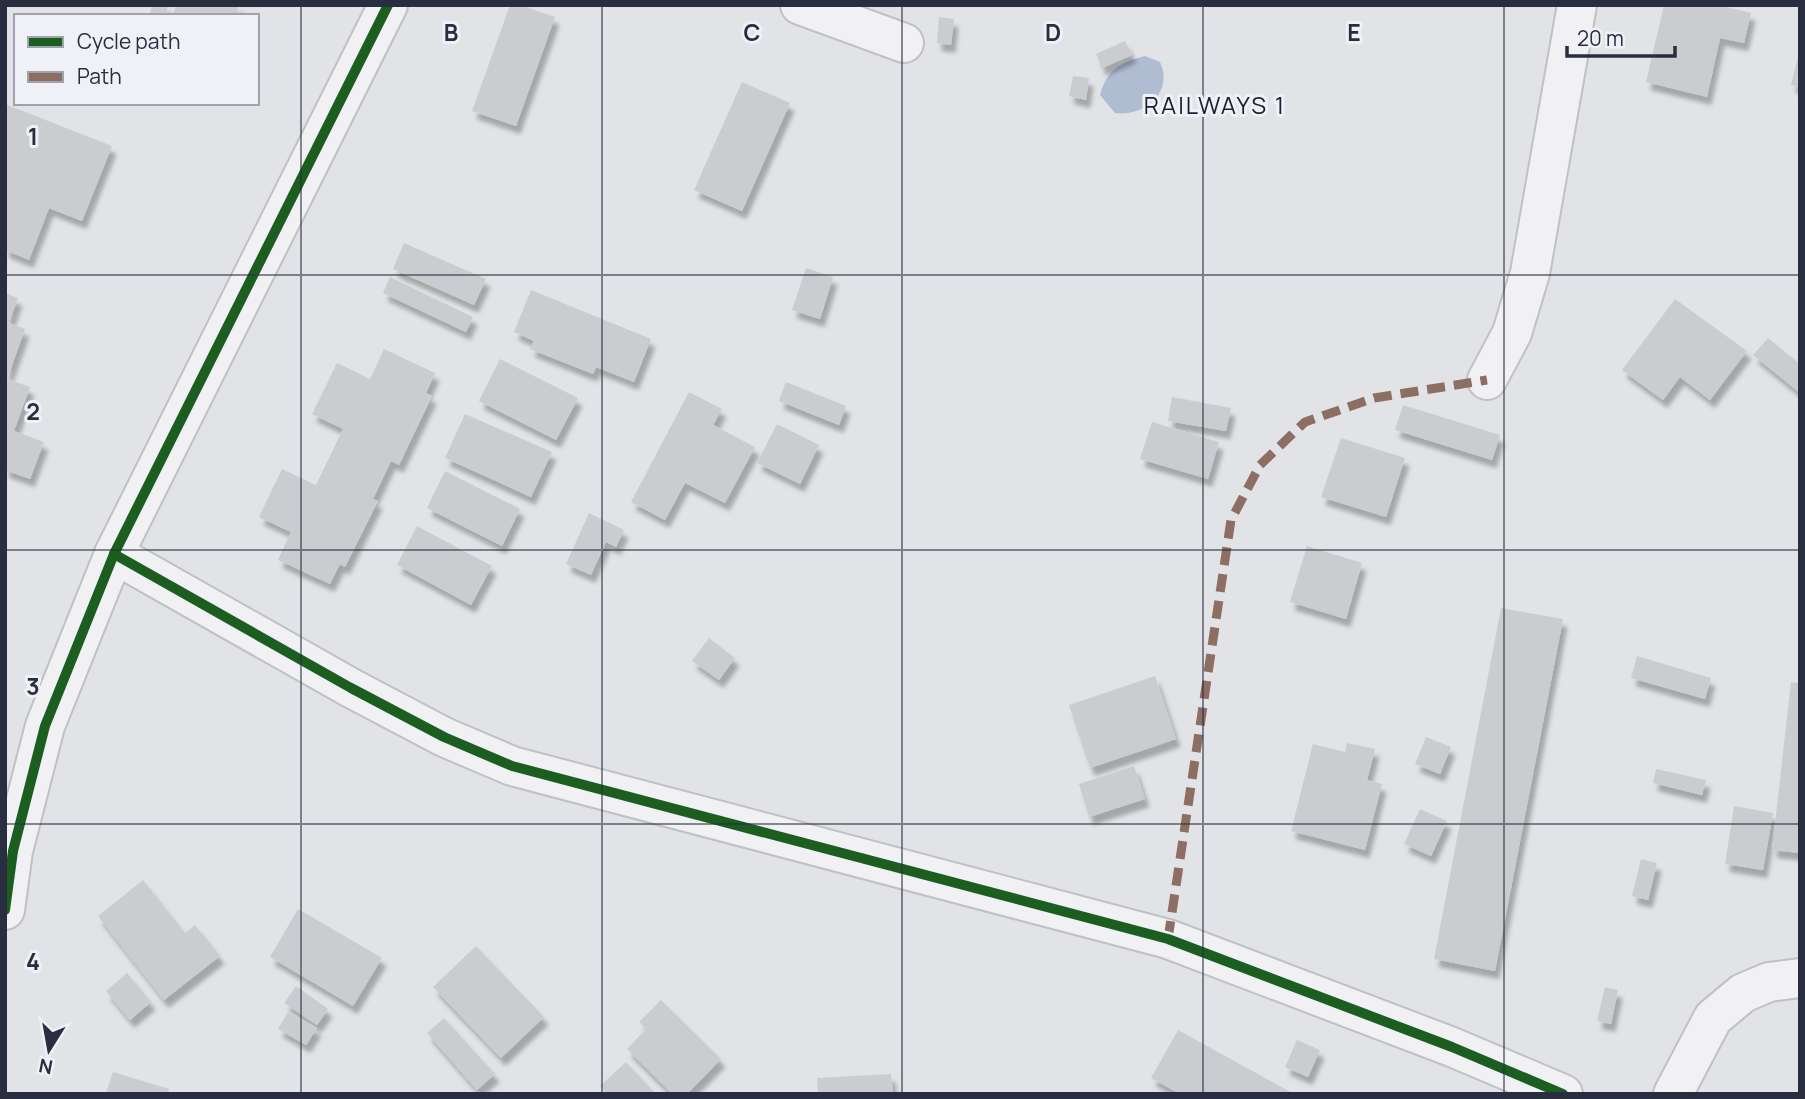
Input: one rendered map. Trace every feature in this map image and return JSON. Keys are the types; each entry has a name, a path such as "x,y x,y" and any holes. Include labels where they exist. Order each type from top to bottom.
{"street":[{"path":"5,910 13,851 46,726 114,554 388,5"},
{"path":"800,5 904,43"},
{"path":"1487,380 1512,333 1530,273 1577,5"},
{"path":"114,554 351,688 444,737 512,766 1168,939 1452,1046 1563,1094"},
{"path":"1673,1094 1713,1018 1743,993 1769,982 1800,978"}],"water":[{"path":"1145,56 1160,62 1163,83 1160,92 1146,107 1137,111 1115,113 1100,95 1106,80 1121,65"}],"building":[{"path":"152,5 168,5 166,14 150,14"},
{"path":"176,5 239,5 237,14 174,14"},
{"path":"510,5 520,5 555,17 516,126 472,111"},
{"path":"1664,5 1718,5 1751,13 1744,43 1720,38 1707,97 1646,82"},
{"path":"939,17 954,19 951,45 937,43"},
{"path":"1125,41 1132,55 1102,68 1096,54"},
{"path":"1800,53 1800,87 1791,85"},
{"path":"1073,76 1089,78 1086,100 1069,96"},
{"path":"742,82 790,103 742,211 694,190"},
{"path":"5,104 112,146 82,221 49,208 29,260 5,250"},
{"path":"404,243 486,279 474,305 393,269"},
{"path":"806,268 833,277 820,319 792,310"},
{"path":"390,277 473,317 466,332 383,293"},
{"path":"531,290 651,339 634,382 596,367 593,374 530,349 534,341 514,332"},
{"path":"5,293 18,298 9,323 25,329 7,379 30,387 14,431 44,442 30,479 5,470"},
{"path":"1675,299 1747,351 1710,400 1680,377 1663,400 1622,370"},
{"path":"1768,338 1800,364 1800,393 1753,355"},
{"path":"384,349 435,373 426,393 432,396 399,465 391,461 373,499 378,501 345,567 340,564 330,584 278,560 291,532 259,517 282,469 316,485 343,429 312,414 337,363 370,379"},
{"path":"500,359 578,398 556,440 479,401"},
{"path":"786,382 846,406 839,425 779,401"},
{"path":"689,392 722,409 713,425 755,447 725,503 685,483 665,520 631,502"},
{"path":"1172,397 1231,408 1226,431 1168,421"},
{"path":"1403,405 1500,435 1492,460 1395,430"},
{"path":"465,414 552,452 531,497 445,458"},
{"path":"1152,422 1219,442 1208,479 1140,459"},
{"path":"777,424 819,445 800,484 757,463"},
{"path":"1341,438 1405,458 1386,517 1321,497"},
{"path":"445,471 520,509 502,546 427,508"},
{"path":"589,513 624,530 616,547 606,542 591,575 566,564"},
{"path":"417,526 492,566 471,605 397,565"},
{"path":"1307,546 1362,563 1346,619 1290,602"},
{"path":"1501,608 1563,619 1495,971 1434,959"},
{"path":"709,638 735,658 719,680 692,661"},
{"path":"1637,656 1711,678 1705,699 1631,678"},
{"path":"1155,676 1176,739 1090,768 1069,705"},
{"path":"1791,682 1800,683 1800,853 1772,850"},
{"path":"1426,737 1451,747 1440,774 1415,764"},
{"path":"1347,743 1375,749 1367,780 1382,784 1365,850 1291,831 1313,744 1345,752"},
{"path":"1134,766 1145,799 1089,817 1079,784"},
{"path":"1656,769 1706,780 1702,795 1653,783"},
{"path":"1734,806 1773,813 1763,870 1725,864"},
{"path":"1420,809 1447,821 1431,856 1404,844"},
{"path":"1641,859 1657,863 1648,900 1632,896"},
{"path":"143,880 185,933 195,925 220,956 164,1000 98,916"},
{"path":"298,909 382,958 353,1006 270,957"},
{"path":"476,946 544,1017 501,1058 433,987"},
{"path":"127,973 151,1002 130,1020 106,991"},
{"path":"296,986 328,1009 317,1025 284,1003"},
{"path":"1605,987 1618,990 1611,1024 1597,1021"},
{"path":"661,1000 721,1059 687,1094 672,1094 627,1049 646,1029 639,1022"},
{"path":"288,1012 317,1028 306,1045 278,1029"},
{"path":"444,1018 495,1074 477,1090 427,1033"},
{"path":"1178,1030 1294,1094 1180,1094 1151,1078"},
{"path":"1297,1040 1320,1050 1308,1077 1285,1067"},
{"path":"626,1062 656,1094 607,1094 600,1086"},
{"path":"113,1072 169,1089 168,1094 106,1093"},
{"path":"891,1074 893,1094 818,1094 817,1078"}],"marked path":[{"path":"1168,939 1231,520 1260,465 1305,422 1374,398 1487,380"}],"cycle path":[{"path":"5,910 13,851 45,726 114,554 388,5"},
{"path":"114,554 351,688 444,737 512,766 1168,939 1452,1047 1563,1094"}],"district":[{"name":"RAILWAYS 1","path":"1215,104"}]}
